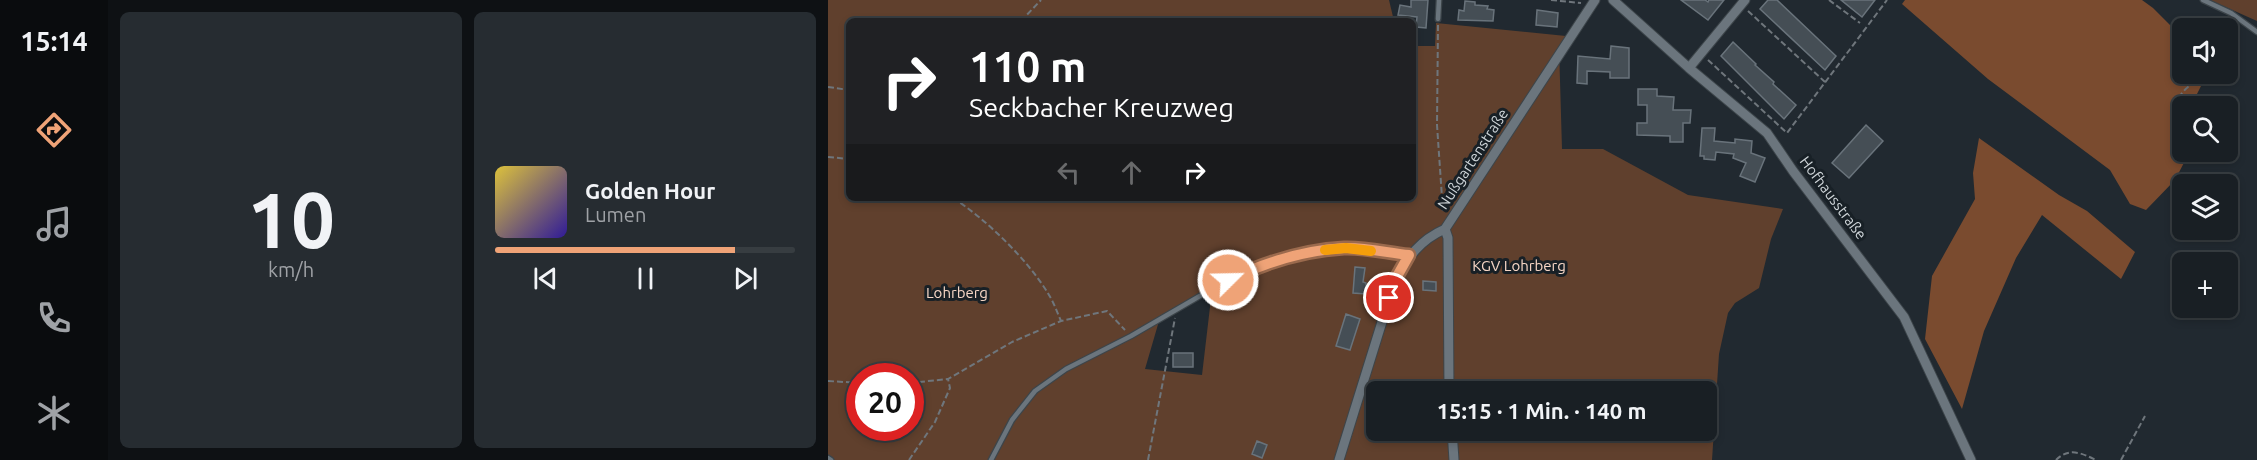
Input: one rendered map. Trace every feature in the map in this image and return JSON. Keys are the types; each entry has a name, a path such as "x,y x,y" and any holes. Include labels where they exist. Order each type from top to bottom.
{"street":[{"name":"Hofhausstraße","path":"1613,0 1689,68 1762,128 1904,318 1971,460"},
{"name":"Nußgartenstraße","path":"1449,381 1448,238 1445,229 1594,2"},
{"path":"1689,68 1743,3"},
{"path":"1339,460 1395,280 1409,255 1422,242 1445,229"},
{"path":"1453,441 1454,460"}],"lane":[{"path":"1438,19 1439,0"},
{"path":"2203,0 2231,13 2257,32"},
{"path":"991,460 1012,420 1035,391 1066,369 1177,311 1217,286 1240,275 1310,252 1346,248 1409,255"}],"path":[{"path":"1024,18 1041,0"},
{"path":"1551,0 1594,2"},
{"path":"1829,0 1860,23"},
{"path":"1708,61 1787,133 1887,0"},
{"path":"1743,3 1825,82"},
{"path":"1850,16 1866,27"},
{"path":"1438,19 1437,125 1445,229"},
{"path":"2181,96 2183,89 2194,84"},
{"path":"828,87 846,90"},
{"path":"828,157 846,159"},
{"path":"957,201 982,220 1032,272 1049,295 1061,321"},
{"path":"924,382 948,379 1012,342 1061,321 1107,311 1131,336"},
{"path":"1148,460 1177,311"},
{"path":"909,460 934,422 950,388 948,379"},
{"path":"828,381 846,382"},
{"path":"2122,460 2145,416"},
{"path":"2056,460 2063,453 2077,452 2096,460"}],"green space":[{"name":"KGV Lohrberg","path":"828,0 1389,0 1393,18 846,18 846,201 1416,201 1416,46 1435,46 1436,23 1566,36 1559,46 1562,149 1603,149 1688,195 1783,209 1771,239 1759,288 1735,303 1728,313 1719,354 1717,384 1717,381 1366,381 1366,441 1713,441 1712,460 828,460","holes":["1212,290 1202,375 1145,369 1159,321"]},
{"path":"2210,0 2257,0 2257,21"}],"shaded area":[{"path":"1905,0 2142,0 2172,27 2172,84 2202,84 2196,96 2172,96 2172,162 2184,162 2178,174 2172,174 2172,183 2146,210 2130,204 2110,170 1988,79 1902,4"},
{"path":"1979,138 2059,195 2087,211 2135,252 2121,279 2042,215 2016,258 1984,331 1962,409 1925,339 1932,276 1975,199 1973,173"}],"building":[{"path":"1411,0 1428,0 1426,28 1416,27 1417,17 1398,15 1400,5 1411,7"},
{"path":"1681,0 1708,2 1709,0 1724,0 1708,20"},
{"path":"1768,0 1777,0 1836,56 1825,70 1760,9"},
{"path":"1841,0 1875,0 1862,17"},
{"path":"1465,1 1488,6 1487,9 1494,10 1493,21 1458,20 1459,10 1464,11"},
{"path":"1537,10 1558,13 1557,27 1536,25"},
{"path":"1733,42 1796,105 1784,119 1721,56"},
{"path":"1611,46 1629,48 1629,78 1610,78 1610,72 1587,71 1587,84 1577,83 1578,56 1610,59"},
{"path":"1638,89 1657,89 1657,96 1674,97 1673,110 1691,110 1690,123 1683,123 1683,142 1670,142 1670,136 1637,135 1637,123 1647,123 1647,105 1638,105"},
{"path":"1866,125 1883,141 1849,178 1832,163"},
{"path":"1702,128 1715,128 1714,141 1735,143 1735,139 1752,141 1751,153 1765,158 1755,182 1740,176 1746,163 1733,158 1734,154 1716,152 1715,160 1704,159 1704,156 1700,156"},
{"path":"1355,267 1365,268 1363,282 1366,283 1366,294 1353,293"},
{"path":"1423,281 1436,282 1436,291 1423,290"},
{"path":"1346,314 1360,319 1350,350 1336,346"},
{"path":"1173,353 1193,353 1193,367 1173,367"},
{"path":"1257,441 1267,445 1262,458 1252,454"}],"slow traffic":[{"path":"1325,250 1346,248 1371,251"}],"route":[{"path":"1228,280 1265,265 1310,252 1346,248 1409,255 1395,280 1389,298"}],"park label":[{"name":"Lohrberg","path":"957,293"}]}
